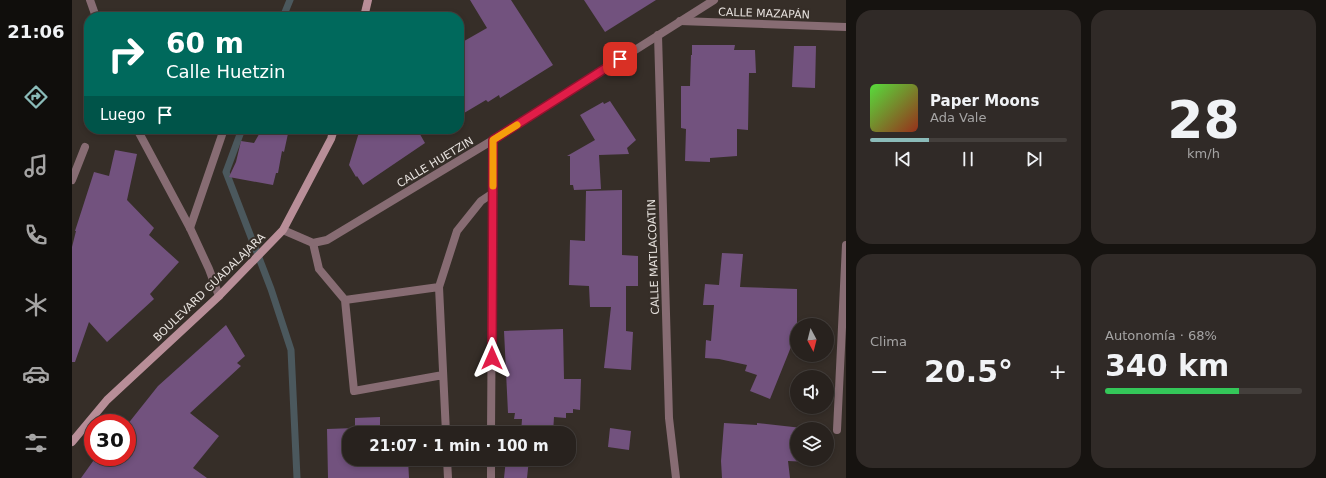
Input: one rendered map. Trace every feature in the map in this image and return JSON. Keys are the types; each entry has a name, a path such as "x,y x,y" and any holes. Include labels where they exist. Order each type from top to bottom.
{"main road":[{"path":"365,12 368,0"},
{"name":"BOULEVARD GUADALAJARA","path":"72,442 107,400 219,296 283,230 332,134"}],"street":[{"path":"90,0 94,12"},
{"name":"CALLE HUETZIN","path":"313,243 327,240 493,140 714,0"},
{"name":"CALLE MAZAPÁN","path":"680,21 846,27"},
{"name":"CALLE MATLACOATIN","path":"658,35 669,418 676,478"},
{"path":"140,134 190,228 210,269 219,296"},
{"path":"190,228 222,134"},
{"path":"491,426 493,140"},
{"path":"72,180 85,147"},
{"path":"446,426 439,287 457,231 481,201 493,193"},
{"path":"283,230 313,243 319,269 345,300 354,391 443,375"},
{"path":"837,430 846,245"},
{"path":"345,300 439,287"},
{"path":"447,466 448,478"},
{"path":"491,466 491,478"}],"building":[{"path":"470,0 511,0 553,65 500,98 499,95 488,102 486,100 464,113 464,41 487,28"},
{"path":"584,0 656,0 605,32"},
{"path":"692,45 735,45 734,50 755,50 756,73 749,73 748,130 737,129 737,156 710,158 710,162 685,161 686,129 681,128 681,86 690,86"},
{"path":"794,46 816,46 815,88 792,87"},
{"path":"610,101 636,140 627,148 629,154 599,155 601,189 574,190 573,185 570,185 570,156 567,156 595,140 580,115 603,102 604,104"},
{"path":"259,134 288,134 284,152 282,151 278,173 276,173 273,185 229,177 236,162 241,141 254,143"},
{"path":"358,134 420,134 425,143 363,185 349,165"},
{"path":"115,150 137,154 127,200 154,228 149,235 179,262 150,294 154,299 107,342 89,322 75,362 72,362 72,247 75,231 94,172 109,176"},
{"path":"622,190 622,255 638,256 638,286 626,286 626,331 633,332 631,370 604,368 611,307 590,307 589,286 569,285 570,240 585,241 586,191"},
{"path":"722,253 743,254 740,287 797,289 797,318 790,318 790,349 770,399 750,391 757,375 745,371 747,365 719,359 705,358 706,340 711,341 714,305 703,305 705,284 719,285"},
{"path":"226,325 245,356 237,363 241,366 190,413 219,436 193,468 207,478 81,478 90,466 136,466 136,414 158,386"},
{"path":"563,329 564,379 581,379 580,410 573,409 573,413 566,413 566,418 554,417 553,426 522,426 522,419 514,419 515,413 508,413 504,331"},
{"path":"380,417 380,426 355,426 355,418"},
{"path":"724,423 757,425 757,423 790,427 790,461 788,461 790,478 722,478 721,461"},
{"path":"342,428 342,466 408,466 409,478 328,478 327,429"},
{"path":"610,428 631,431 629,450 608,447"},
{"path":"505,466 528,466 527,478 504,478"}],"waterway":[{"path":"285,12 290,0"},
{"path":"240,134 226,172 271,289 291,350 297,478"}],"slow traffic":[{"path":"493,186 493,140 517,125"}],"route":[{"path":"492,358 493,140 620,59"}]}
